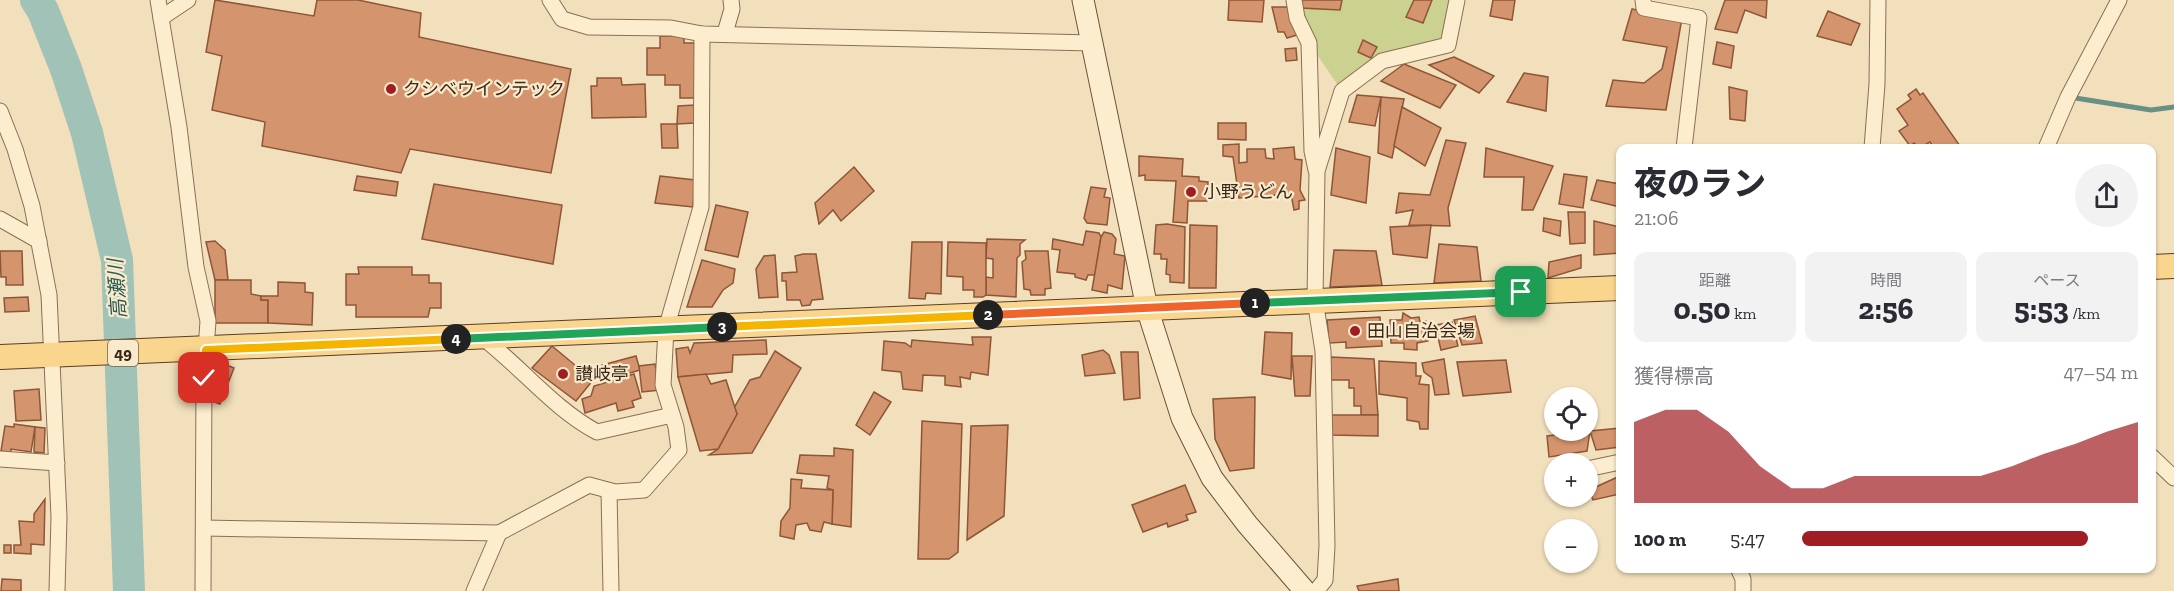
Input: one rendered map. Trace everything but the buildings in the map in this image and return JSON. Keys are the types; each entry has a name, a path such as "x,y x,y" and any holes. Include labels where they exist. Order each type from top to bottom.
{"main road":[{"path":"2156,267 2174,266"},
{"name":"49","path":"0,357 1616,288"}],"street":[{"path":"158,0 179,127 196,267 208,321 200,350 203,591"},
{"path":"161,18 188,0"},
{"path":"550,0 562,19 589,27 671,28 702,34 1093,43"},
{"path":"725,33 732,9 730,0"},
{"path":"1083,0 1147,308 1182,418 1212,478 1247,524 1305,591"},
{"path":"1294,0 1297,18 1309,43 1312,151 1317,171 1315,300 1323,347 1327,546 1325,579 1316,591"},
{"path":"1317,171 1342,90 1382,60 1448,45 1457,0"},
{"path":"1643,0 1644,8 1698,18 1684,144"},
{"path":"1872,144 1877,84 1878,0"},
{"path":"2048,144 2067,97 2119,0"},
{"path":"204,528 499,532 589,485 609,491 644,490 679,450 663,385 666,329 701,207 702,34"},
{"path":"0,111 15,149 39,241 49,295 57,463 57,591"},
{"path":"0,219 39,241"},
{"path":"483,338 516,365 572,418 597,432 672,415"},
{"path":"0,459 57,463"},
{"path":"2156,461 2174,478"},
{"path":"1598,467 1616,463"},
{"path":"609,491 611,591"},
{"path":"474,591 499,532"},
{"path":"1740,573 1743,591"}],"green space":[{"path":"1294,0 1457,0 1448,45 1382,61 1342,91 1309,43"}],"waterway":[{"name":"高瀬川","path":"36,0 43,11 66,69 87,133 117,260 129,591"},
{"path":"2069,97 2151,110 2174,107"}],"place":[{"name":"クシベウインテック","path":"391,89"},
{"name":"小野うどん","path":"1191,192"},
{"name":"田山自治会場","path":"1355,331"},
{"name":"讃岐亭","path":"563,374"}],"route":[{"path":"204,378 206,350 1521,292"}]}
